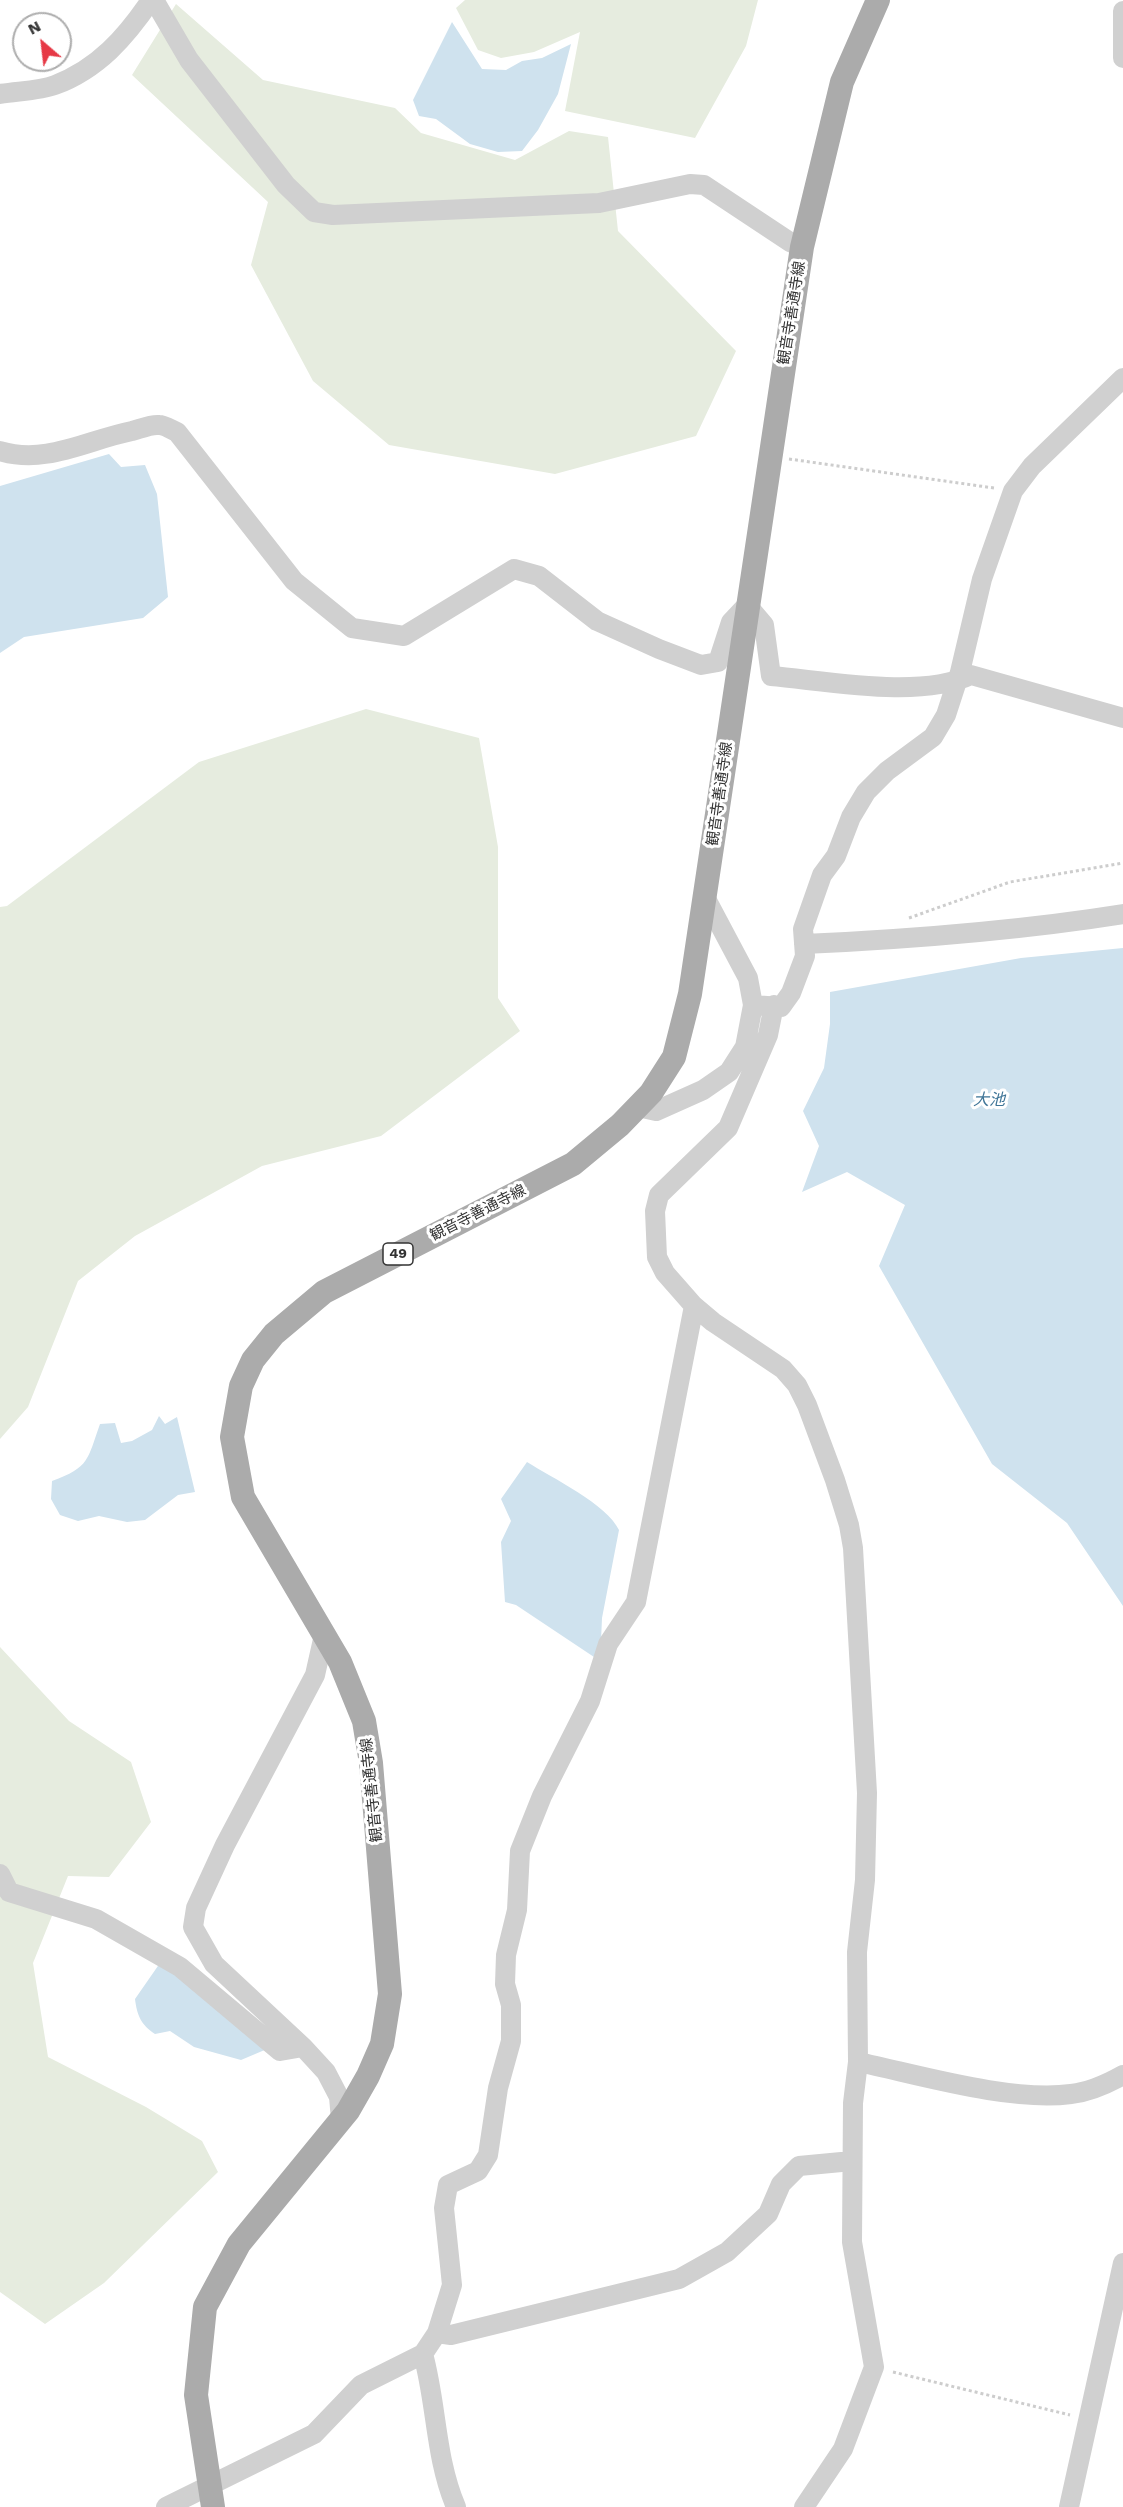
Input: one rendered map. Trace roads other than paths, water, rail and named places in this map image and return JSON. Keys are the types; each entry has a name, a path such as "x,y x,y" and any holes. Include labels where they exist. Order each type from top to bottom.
{"main road":[{"name":"観音寺善通寺線","path":"211,2496 196,2396 205,2307 238,2244 341,2120 368,2076 382,2044 390,1994 371,1763 364,1721 340,1662 243,1497 232,1437 241,1386 254,1360 274,1334 324,1292 573,1164 638,1107 651,1093 674,1057 690,994 802,247 842,82 878,0"}],"street":[{"path":"0,94 54,86 101,61 133,28 152,0 189,60 238,125 285,185 314,212 333,215 599,203 690,184 704,185 790,242 802,247"},
{"path":"1123,11 1123,58"},
{"path":"753,1005 781,1007 791,993 805,956 803,929 822,875 836,856 851,817 866,792 886,771 933,737 946,715 957,682 982,579 1013,491 1032,466 1123,378"},
{"path":"0,451 15,456 37,456 70,451 103,437 159,425 177,432 294,581 352,628 404,636 514,569 539,576 597,621 658,649 701,665 718,662 731,622 747,605 764,625 771,676 904,687 957,682 971,675 1123,718"},
{"path":"638,1107 656,1111 703,1090 729,1072 745,1047 753,1005 748,978 705,897"},
{"path":"804,944 893,940 1039,927 1123,914"},
{"path":"774,1005 768,1035 728,1128 658,1195 655,1211 657,1257 665,1273 694,1306 713,1322 783,1369 797,1385 807,1405 849,1525 867,1793 866,1880 857,1952 858,2062 853,2103 852,2242 874,2367 843,2448 804,2507"},
{"path":"166,2507 211,2496 314,2434 361,2385 423,2354 437,2333 452,2285 444,2208 448,2185 478,2171 488,2155 498,2088 512,2041 511,2005 505,1984 506,1955 517,1910 520,1851 542,1796 590,1701 608,1644 636,1602 694,1306"},
{"path":"324,1635 315,1675 225,1845 196,1908 193,1927 200,1943 214,1964 303,2047 326,2072 339,2097 341,2120"},
{"path":"0,1874 9,1892 96,1919 180,1967 280,2051 303,2047"},
{"path":"858,2062 1021,2095 1072,2094 1101,2087 1123,2075"},
{"path":"437,2333 452,2335 679,2279 727,2252 768,2214 782,2184 799,2166 852,2161"},
{"path":"1069,2507 1123,2263"},
{"path":"423,2354 438,2448 447,2486 456,2507"}],"water":[{"path":"452,22 482,69 506,70 522,61 542,58 571,44 558,94 538,130 522,151 498,152 470,144 436,119 419,116 413,100"},
{"path":"109,454 121,467 145,465 157,494 168,597 143,618 24,637 0,653 0,486"},
{"name":"大池","path":"1123,948 1123,1606 1067,1523 992,1464 879,1266 905,1205 847,1172 802,1192 819,1146 803,1111 824,1068 830,1024 830,992 1021,958"},
{"path":"159,1416 165,1424 177,1417 195,1492 178,1495 145,1520 127,1522 99,1516 78,1521 60,1515 51,1499 52,1481 74,1471 85,1461 100,1424 115,1423 121,1443 132,1441 152,1430"},
{"path":"527,1462 591,1501 613,1520 619,1530 602,1618 601,1641 594,1657 516,1605 505,1602 501,1542 511,1521 501,1499"},
{"path":"160,1963 267,2049 241,2060 194,2047 170,2031 155,2034 150,2031 140,2019 135,1999"}]}
